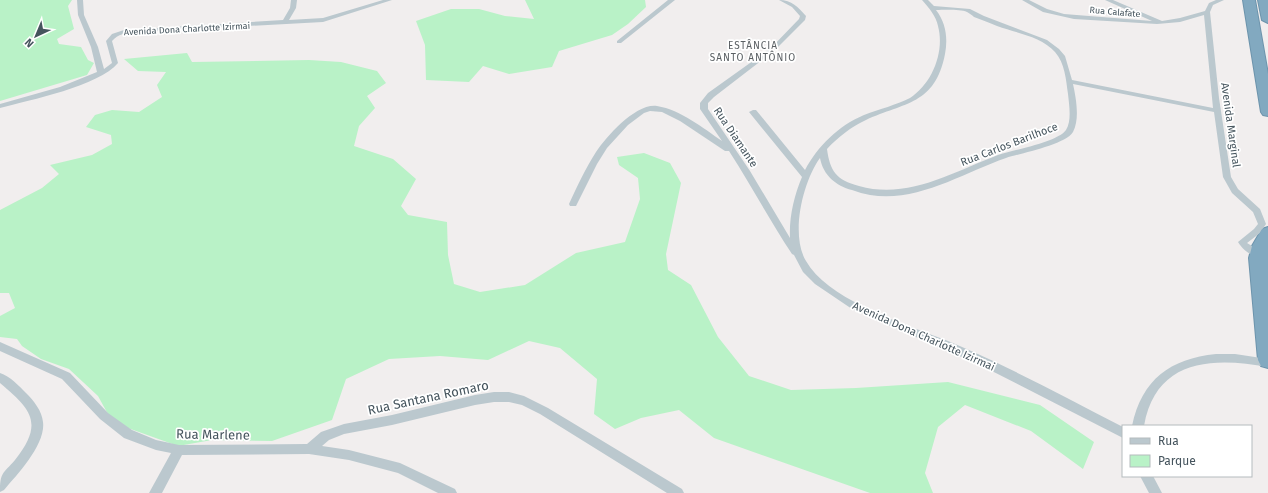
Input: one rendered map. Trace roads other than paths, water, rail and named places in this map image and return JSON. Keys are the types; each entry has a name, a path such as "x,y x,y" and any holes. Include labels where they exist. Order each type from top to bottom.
{"highway":[{"path":"1249,0 1268,112"},
{"path":"1266,4 1268,20"},
{"path":"1268,233 1260,246 1259,254 1268,361"}],"street":[{"path":"80,0 80,16 91,38 101,74"},
{"path":"284,23 293,8 294,0"},
{"name":"Avenida Dona Charlotte Izirmai","path":"0,106 108,71 115,63 109,41 114,35 121,32 135,30 284,23 335,18 389,0"},
{"path":"619,42 672,0"},
{"name":"Rua Diamante","path":"784,0 798,9 803,16 796,28 768,53 711,95 704,103 706,114 733,152 775,222 799,258"},
{"name":"Avenida Dona Charlotte Izirmai","path":"925,0 932,8 941,26 944,38 936,71 926,88 910,100 856,122 843,130 823,148 814,159 805,176 799,196 794,227 794,244 799,258 824,286 868,313 942,343 1054,396 1122,432"},
{"name":"Rua Calafate","path":"1025,0 1043,11 1062,17 1165,24 1207,12"},
{"path":"1108,0 1165,24"},
{"path":"1207,12 1211,4 1221,0"},
{"path":"932,8 968,10 967,1"},
{"name":"Rua Carlos Barilhoce","path":"823,148 826,165 830,173 837,180 856,189 878,192 894,192 932,185 1000,157 1063,137 1071,128 1073,122 1069,81 1065,64 1058,51 1048,42 1008,28 968,10"},
{"name":"Avenida Marginal","path":"1207,12 1217,111 1227,177 1235,190 1257,211 1262,224 1257,231 1242,242 1246,248 1259,254"},
{"path":"1069,81 1217,111"},
{"path":"573,204 601,151 636,114 651,107 664,110 697,128 733,152"},
{"path":"753,112 805,176"},
{"name":"Rua Marlene","path":"0,346 66,376 104,416 128,434 156,445 179,450 309,449 349,455 394,466 451,493"},
{"path":"1138,425 1139,415 1146,397 1165,375 1182,365 1200,360 1216,358 1241,358 1268,361"},
{"path":"0,377 28,404 37,416 36,435 21,461 0,486"},
{"name":"Rua Santana Romaro","path":"309,449 325,436 344,429 392,420 475,400 494,397 509,397 524,401 544,411 678,493"},
{"path":"155,493 179,450"},
{"path":"1147,477 1156,493"}],"district":[{"name":"ESTÂNCIA SANTO ANTÔNIO","path":"753,50"}]}
